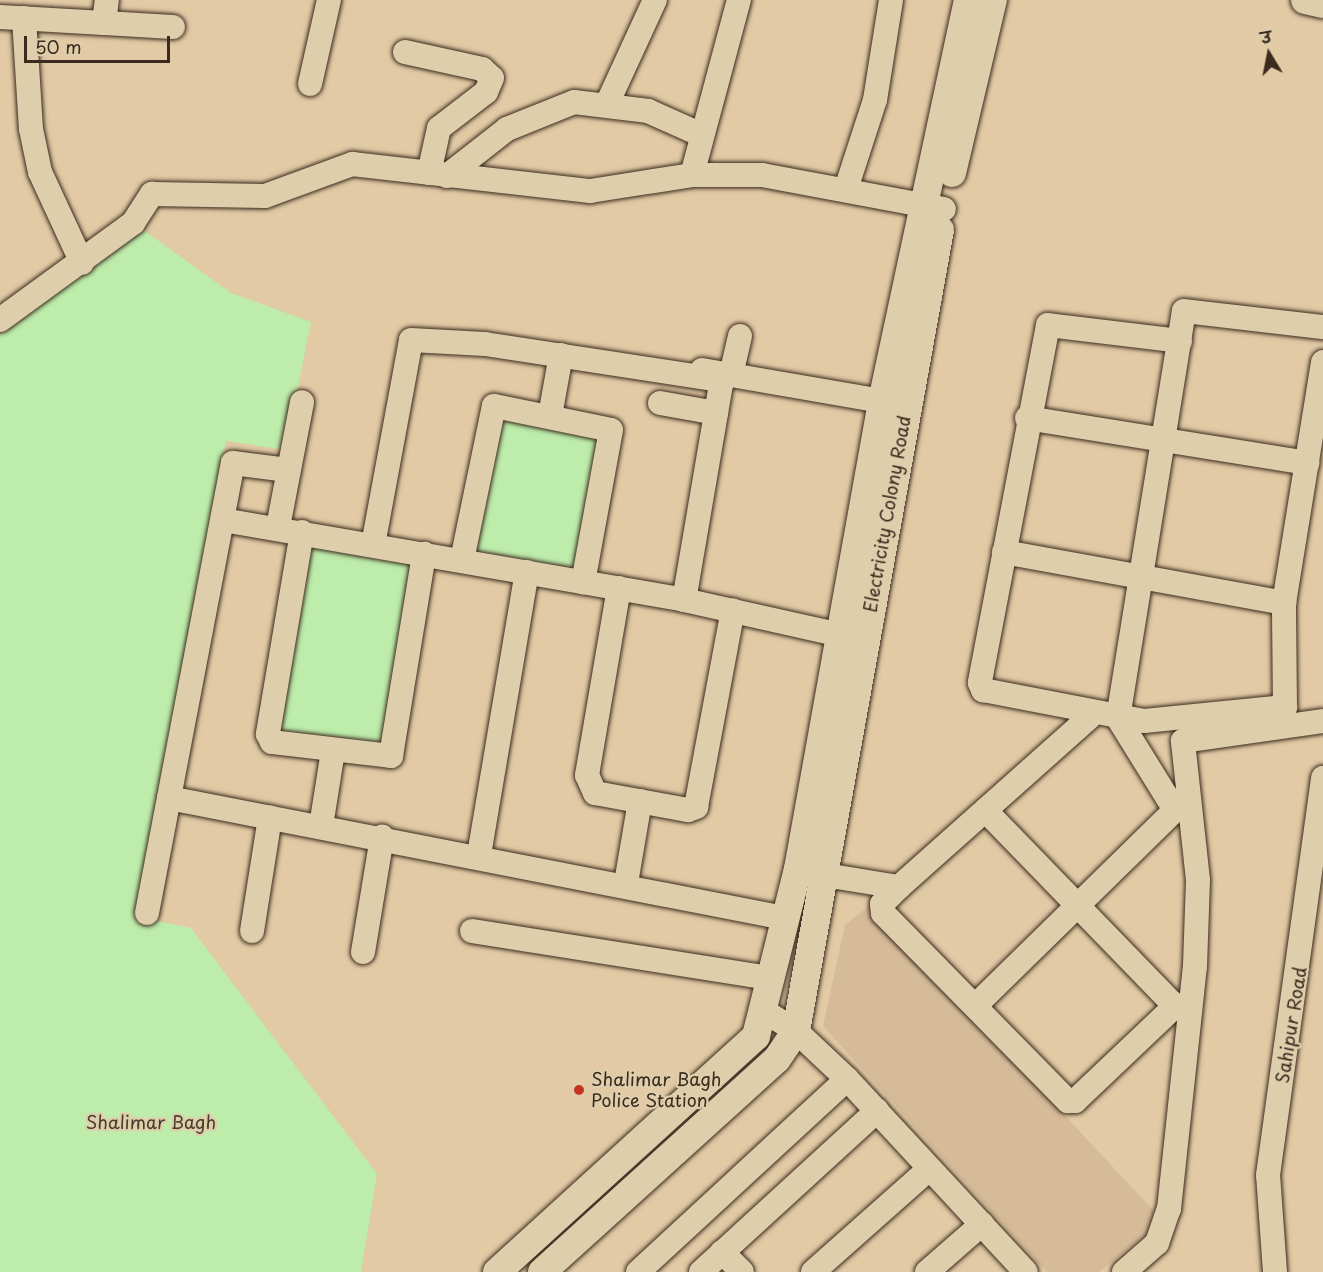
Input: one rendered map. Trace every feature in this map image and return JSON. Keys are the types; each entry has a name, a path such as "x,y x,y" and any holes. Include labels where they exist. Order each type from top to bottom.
{"street":[{"path":"310,84 329,0"},
{"path":"608,102 656,0"},
{"path":"692,175 739,0"},
{"path":"846,189 875,100 891,0"},
{"name":"Electricity Colony Road","path":"796,1031 825,876 968,0"},
{"name":"Electricity Colony Road","path":"496,1272 756,1035 764,1011 784,918 798,869 882,401 993,0"},
{"path":"1305,0 1323,4"},
{"path":"0,17 24,18 105,11 174,27"},
{"path":"24,18 31,129 40,172 82,263"},
{"path":"405,52 482,69 492,78 486,93 439,128 438,175"},
{"path":"438,175 507,129 540,112 574,102 608,102 648,111 702,135"},
{"path":"0,320 82,263 133,223 148,198 160,191 265,196 352,164 590,191 692,175 762,175 935,207"},
{"path":"976,1005 1175,810 1118,718 1187,309 1323,327"},
{"path":"1180,341 1050,323 1028,418 981,688 1118,718 1155,721 1284,707 1284,603 1323,362"},
{"path":"431,324 882,401"},
{"path":"731,375 740,336"},
{"path":"373,545 411,340 561,355 717,380 716,412 684,600"},
{"path":"550,416 561,355"},
{"path":"278,527 302,402"},
{"path":"660,403 716,412"},
{"path":"462,560 490,407 550,416 611,430 584,582"},
{"path":"1028,418 1307,463"},
{"path":"147,913 234,462 288,470"},
{"path":"223,520 278,527 684,600 840,635"},
{"path":"302,532 268,737 333,750 391,756 424,554"},
{"path":"1004,552 1284,603"},
{"path":"479,855 526,572"},
{"path":"619,588 586,782 595,793 696,807 733,610"},
{"path":"985,810 1169,998 1170,1010 1072,1102 883,913 882,904 899,887 985,810 1094,713"},
{"path":"1124,1272 1157,1243 1169,1209 1198,880 1184,741 1323,721"},
{"path":"321,826 333,750"},
{"name":"Sahipur Road","path":"1275,1272 1268,1175 1300,972 1323,778"},
{"path":"169,798 626,883 784,918"},
{"path":"626,883 640,801"},
{"path":"252,932 270,817"},
{"path":"363,952 382,837"},
{"path":"798,869 825,876 899,887"},
{"path":"472,931 770,978"},
{"path":"764,1011 796,1031 847,1079 928,1170 1026,1272"},
{"path":"542,1272 777,1059 796,1031"},
{"path":"638,1272 847,1079"},
{"path":"701,1272 877,1111"},
{"path":"813,1272 928,1170"},
{"path":"601,1176 622,1200"},
{"path":"927,1272 982,1224"},
{"path":"722,1252 742,1272"}],"shaded area":[{"path":"869,906 1153,1210 1156,1226 1099,1272 1047,1272 823,1026 845,925"}],"green space":[{"name":"Shalimar Bagh","path":"142,229 231,293 311,322 285,450 226,441 137,917 191,928 377,1174 361,1272 0,1272 0,333"},
{"path":"495,412 603,432 577,574 469,554"},
{"path":"307,540 418,559 385,753 274,735"}],"place":[{"name":"Shalimar Bagh Police Station","path":"579,1090"}]}
